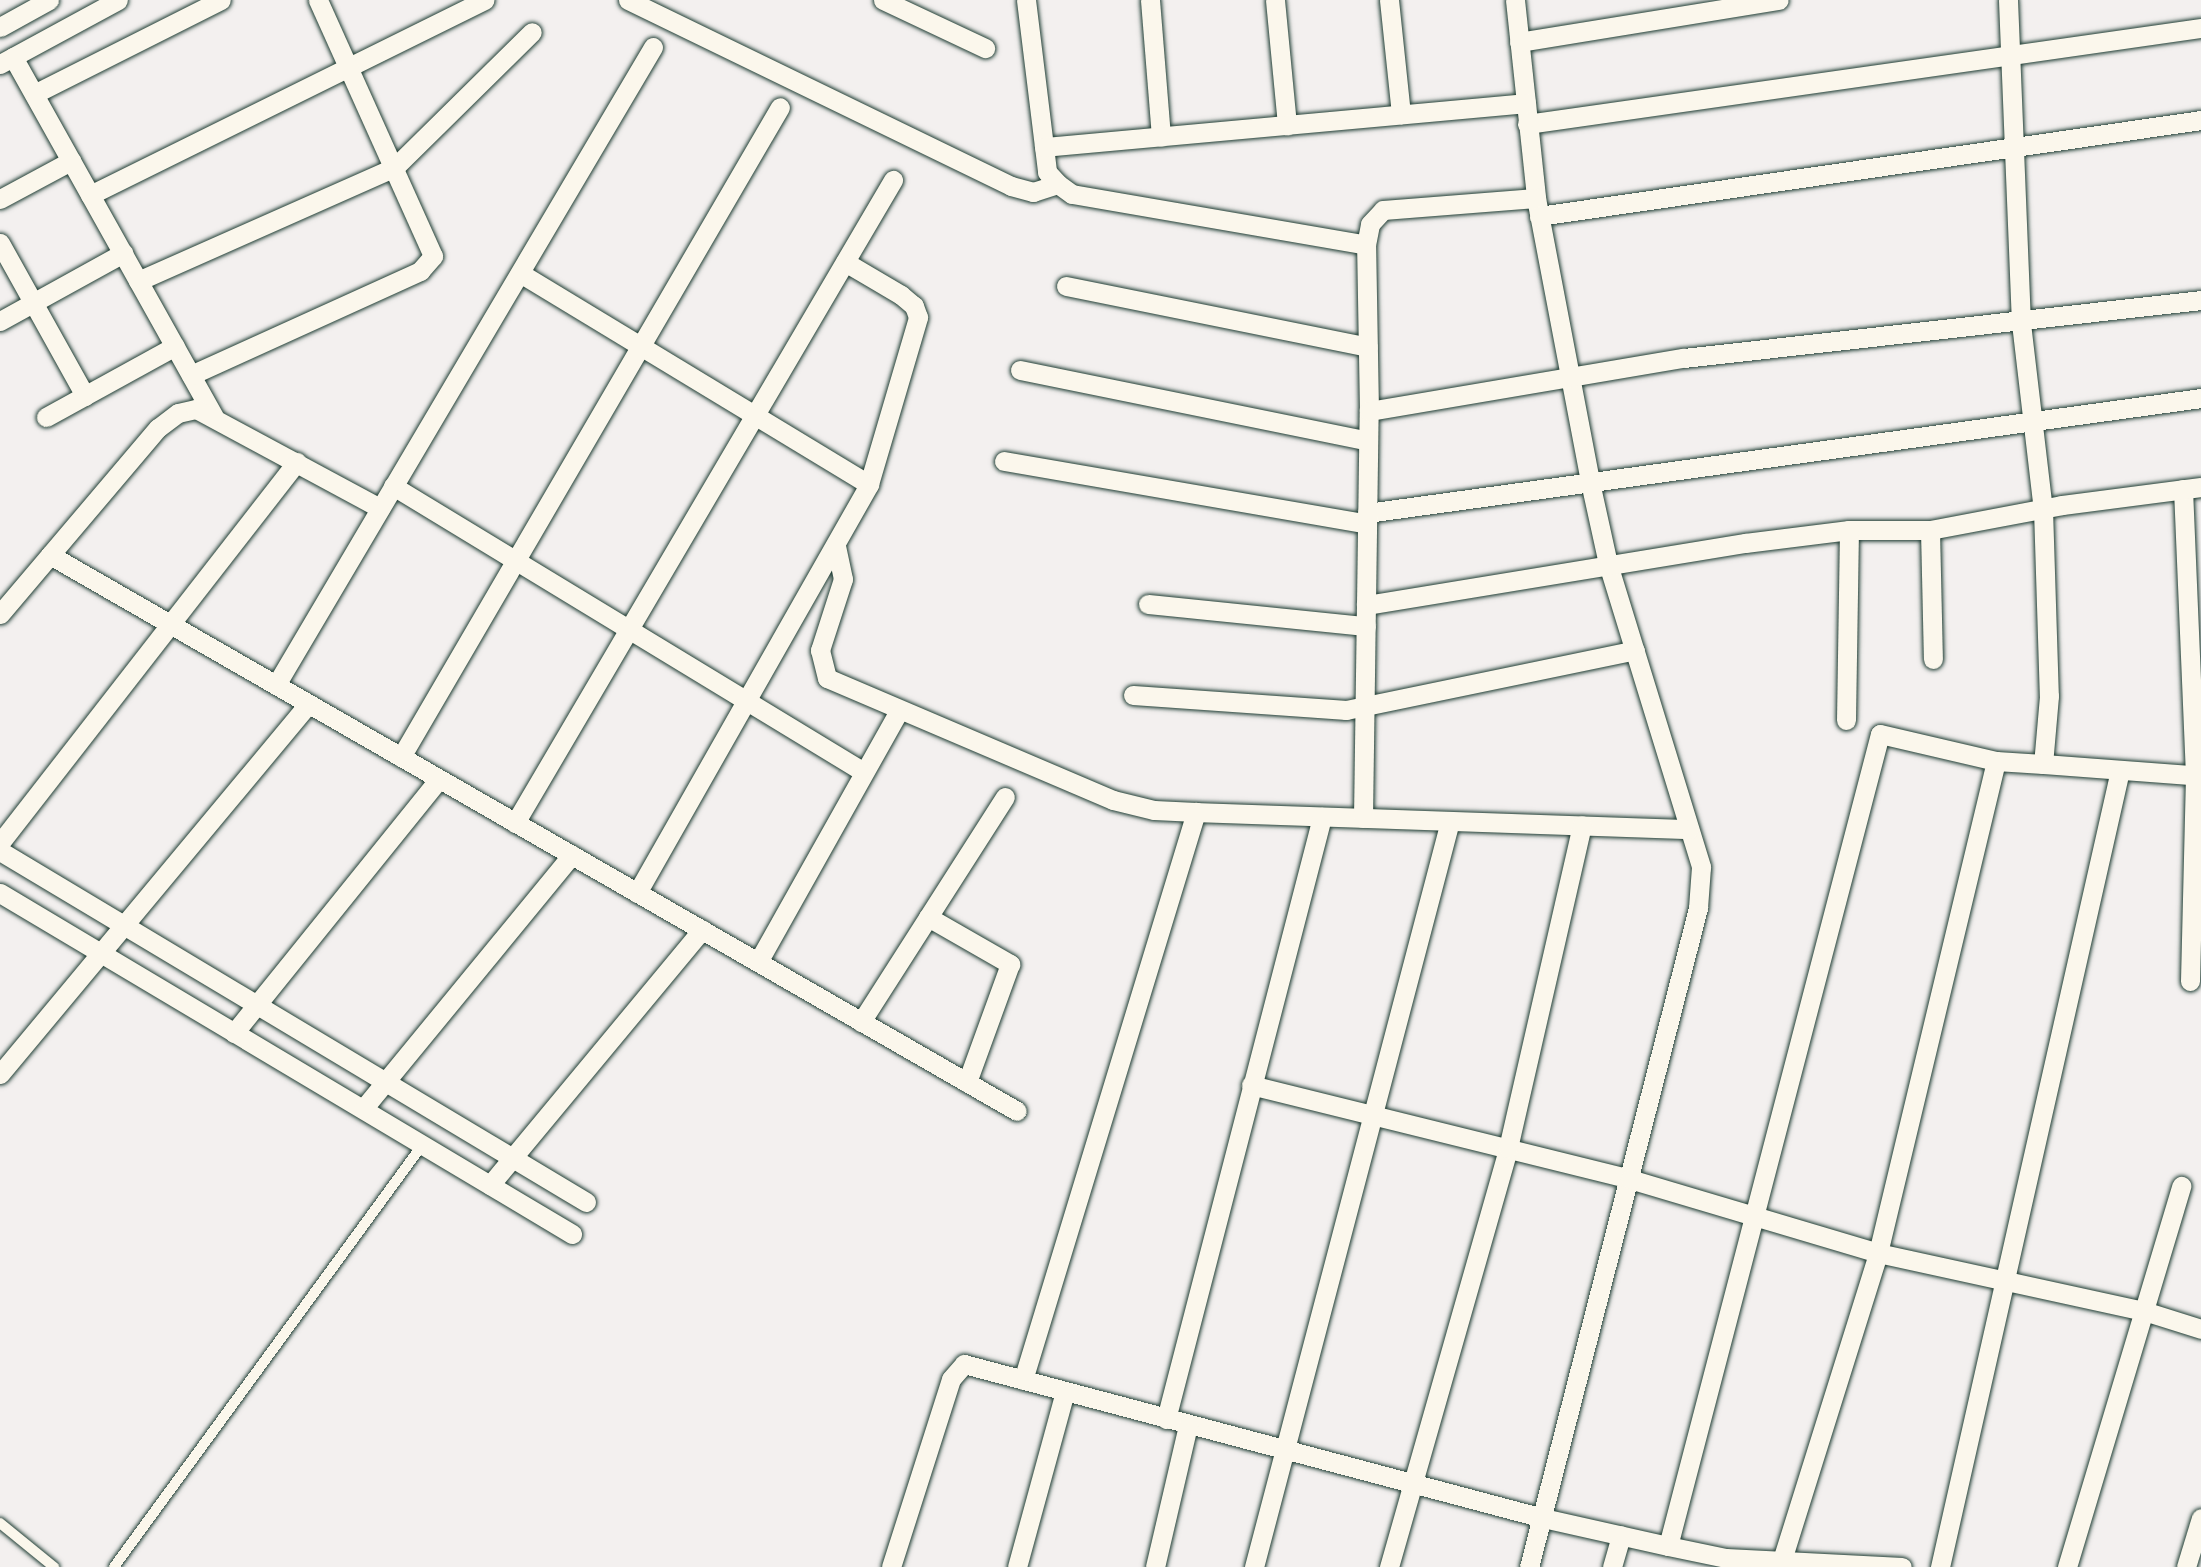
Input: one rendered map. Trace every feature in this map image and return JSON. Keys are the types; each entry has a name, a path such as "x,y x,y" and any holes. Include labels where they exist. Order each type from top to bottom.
{"street":[{"path":"118,0 6,60 34,94 214,417"},
{"path":"34,94 221,0"},
{"path":"191,375 428,265 432,246 318,0"},
{"path":"90,194 484,0"},
{"path":"628,0 1011,186 1033,192 1058,184"},
{"path":"883,0 985,48"},
{"path":"1026,0 1047,172 1058,184 1072,194 1366,245"},
{"path":"1150,0 1161,137"},
{"path":"1275,0 1287,125"},
{"path":"1389,0 1401,114"},
{"path":"1515,0 1537,207 1590,482 1608,564 1701,867 1698,908 1529,1567"},
{"path":"1519,42 1779,0"},
{"path":"2008,0 2021,323 2043,509 2049,696 2043,764"},
{"path":"0,27 47,1"},
{"path":"1527,124 2201,28"},
{"path":"138,281 395,167 532,32"},
{"path":"276,685 653,47"},
{"path":"1044,148 1526,103"},
{"path":"401,757 780,107"},
{"path":"1363,818 1369,411 1366,245 1370,224 1383,210 1537,207 2015,147 2201,120"},
{"path":"0,199 71,161"},
{"path":"515,823 893,180"},
{"path":"0,243 85,396"},
{"path":"0,321 123,253"},
{"path":"637,892 836,547 869,484 918,317 914,306 901,295 845,262"},
{"path":"520,273 869,484"},
{"path":"1066,286 1368,347"},
{"path":"1369,411 1684,358 2021,323 2201,300"},
{"path":"46,418 174,346"},
{"path":"1020,370 1368,441"},
{"path":"1004,461 1367,519 1590,482 2201,398"},
{"path":"0,614 158,428 178,413 197,409 380,508"},
{"path":"0,843 297,463"},
{"path":"393,486 864,772"},
{"path":"1366,605 1608,564 1849,530 1930,530 2043,509 2192,488 2198,776 2190,981"},
{"path":"1846,720 1849,530"},
{"path":"1930,530 1933,659"},
{"path":"836,547 843,579 820,650 821,666 837,686 1113,800 1154,810 1689,829"},
{"path":"50,555 1017,1111"},
{"path":"1148,604 1366,626"},
{"path":"1133,695 1325,711 1366,706 1634,650"},
{"path":"0,1074 104,954 308,704"},
{"path":"758,962 899,711"},
{"path":"1668,1546 1880,734 1996,761 2198,776"},
{"path":"1782,1560 1878,1253 1996,761"},
{"path":"1940,1567 2120,770"},
{"path":"234,1032 439,779"},
{"path":"861,1021 1005,797"},
{"path":"1023,1380 1196,812"},
{"path":"1166,1419 1322,817"},
{"path":"1254,1567 1450,821"},
{"path":"1389,1567 1508,1148 1582,825"},
{"path":"0,851 586,1202"},
{"path":"363,1110 572,855"},
{"path":"0,893 572,1234"},
{"path":"928,918 1010,964 967,1082"},
{"path":"491,1185 702,930"},
{"path":"1251,1085 1374,1113 1630,1179 1878,1253 2144,1311 2201,1329"},
{"path":"2067,1567 2181,1186"},
{"path":"891,1567 957,1369 975,1364 1023,1380 1285,1451 1543,1518 1668,1546 1726,1563 1782,1560 1902,1567"},
{"path":"1017,1567 1065,1391"},
{"path":"1155,1567 1188,1425"},
{"path":"2186,1567 2201,1518"},
{"path":"1612,1567 1621,1535"}],"lane":[{"path":"114,1567 422,1144"},
{"path":"0,1523 54,1567"}]}
